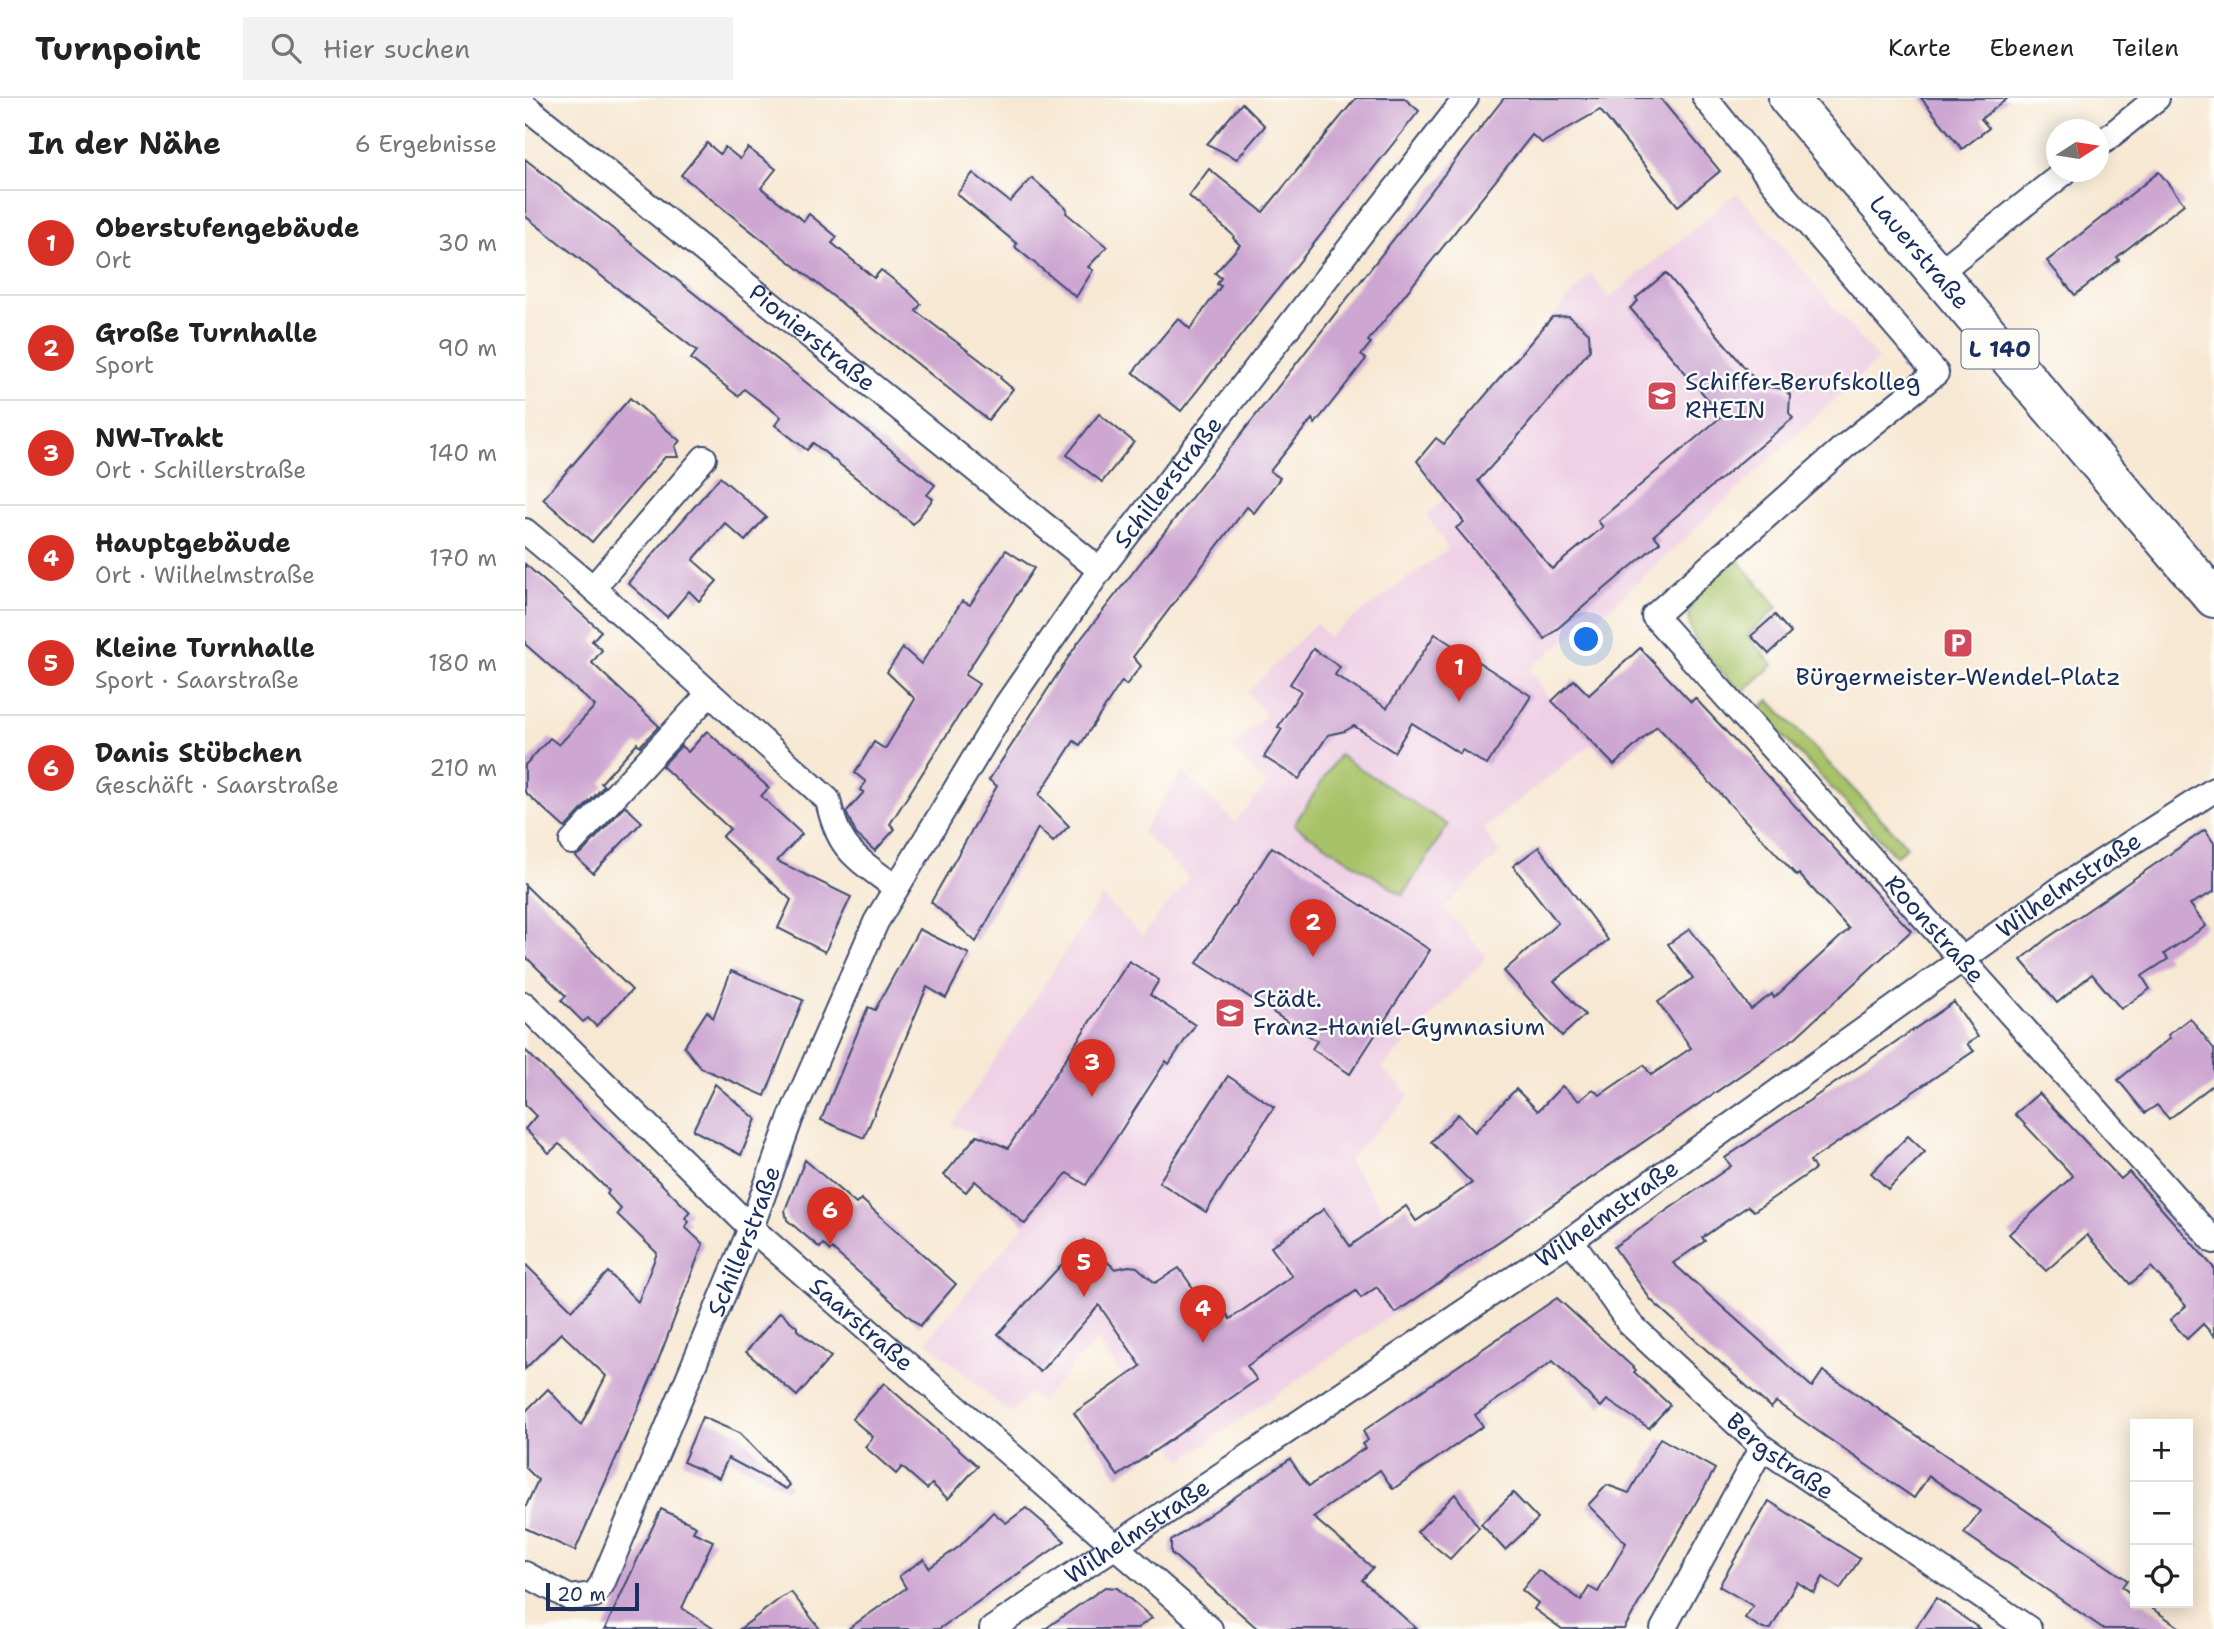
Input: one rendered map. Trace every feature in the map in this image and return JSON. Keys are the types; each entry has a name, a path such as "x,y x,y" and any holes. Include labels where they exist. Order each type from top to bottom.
{"main road":[{"name":"Lauerstraße","path":"1788,98 2214,598"}],"street":[{"name":"Schillerstraße","path":"525,1574 570,1598 594,1595 602,1584 751,1228 791,1117 876,922 1007,704 1100,570 1466,98"},
{"name":"Roonstraße","path":"1705,98 1781,192 1936,373 1844,447 1654,616 2214,1241"},
{"path":"2109,136 2157,98"},
{"name":"Pionierstraße","path":"525,106 1100,570"},
{"path":"1938,273 2052,182"},
{"path":"593,588 704,458"},
{"path":"525,531 593,588 828,800 833,825 846,849 896,888"},
{"path":"572,842 709,694"},
{"name":"Wilhelmstraße","path":"992,1629 1571,1240 2070,882 2214,790"},
{"name":"Saarstraße","path":"525,1005 751,1228 1210,1629"},
{"name":"Bergstraße","path":"1571,1240 1630,1325 1762,1447 2029,1629"},
{"path":"1663,1629 1762,1447"}],"shaded area":[{"name":"Städt. Franz-Haniel-Gymnasium","path":"1737,193 1878,359 1611,607 1529,668 1544,692 1592,743 1483,829 1500,853 1444,908 1487,957 1382,1068 1410,1096 1348,1160 1435,1285 1182,1460 1097,1339 1040,1402 1030,1393 1011,1414 926,1341 1052,1192 991,1141 952,1125 1102,896 1142,936 1189,878 1142,832 1182,772 1235,822 1267,785 1232,748 1266,715 1247,693 1316,623 1328,637 1448,549 1427,516 1445,498 1417,461 1436,438 1454,452 1552,317 1591,273 1609,299"}],"green space":[{"path":"1736,558 1778,607 1747,636 1773,665 1742,693 1701,649 1689,623 1690,610 1696,597"},
{"path":"1769,700 1907,846 1896,856 1758,710"},
{"path":"1339,755 1448,825 1403,895 1294,825"}],"building":[{"path":"1356,98 1404,98 1419,111 1181,411 1133,372 1178,318 1190,329 1221,286 1217,284 1221,278 1215,273 1240,245 1234,236 1189,196 1209,169 1263,212"},
{"path":"1504,98 1660,98 1720,171 1678,206 1600,110 1542,143 1532,135 1368,341 1371,343 1361,355 1366,359 1315,424 1312,419 1270,471 1280,478 1254,513 1247,507 1133,657 1141,666 1126,685 1122,681 1080,745 1074,741 1039,795 1069,826 1053,842 1038,828 976,942 931,902 997,786 989,780 1077,644"},
{"path":"1921,98 2008,98 1981,119 1989,128 1962,149"},
{"path":"1242,103 1265,126 1237,159 1207,144"},
{"path":"707,143 720,154 725,147 740,159 748,148 776,169 761,188 804,221 809,214 837,237 832,243 874,278 881,270 908,291 921,304 916,311 1001,376 1013,389 988,420 681,175"},
{"path":"525,159 935,485 927,495 933,499 913,524 813,443 807,450 775,425 781,417 744,389 738,396 691,359 697,351 525,216"},
{"path":"2159,172 2184,204 2117,257 2119,260 2075,295 2047,261"},
{"path":"973,173 1010,202 1032,178 1067,209 1066,213 1107,247 1088,267 1093,270 1076,297 1015,247 1017,244 957,194"},
{"path":"1666,273 1760,386 1784,389 1790,395 1789,413 1793,418 1654,535 1660,542 1545,639 1456,528 1464,522 1417,461 1436,438 1444,444 1552,317 1569,316 1589,333 1590,350 1478,481 1552,569 1603,527 1598,521 1722,416 1630,308 1638,301 1636,298"},
{"path":"630,398 680,441 675,446 678,457 665,457 592,542 543,499"},
{"path":"1099,414 1134,442 1102,482 1067,455"},
{"path":"720,477 766,517 745,541 725,523 693,560 717,581 699,601 689,591 667,617 628,583"},
{"path":"1006,550 1034,568 965,675 979,684 890,824 895,829 875,851 856,834 846,812 864,792 860,790 866,782 855,773 874,742 885,749 915,699 887,672 903,648 921,664 962,601 970,605"},
{"path":"525,564 601,631 592,641 602,650 592,663 659,726 640,746 637,743 601,783 604,786 565,828 525,792 525,765 550,738 559,745 595,706 525,644"},
{"path":"1775,615 1791,633 1769,654 1751,636"},
{"path":"1435,634 1531,696 1487,765 1462,750 1460,754 1412,723 1394,752 1354,726 1328,735 1299,779 1264,757 1282,729 1278,727 1301,691 1290,684 1313,649 1340,667 1335,675 1387,708"},
{"path":"1640,648 1691,702 1695,698 1911,931 1796,1037 1395,1313 1377,1287 1361,1298 1356,1291 1247,1366 1257,1380 1118,1476 1074,1413 1141,1366 1099,1305 1040,1372 998,1334 1084,1240 1115,1269 1137,1267 1155,1283 1179,1268 1214,1318 1225,1311 1230,1319 1292,1276 1271,1247 1324,1209 1350,1246 1406,1206 1416,1221 1472,1183 1431,1142 1458,1114 1475,1132 1516,1089 1538,1111 1562,1086 1579,1101 1593,1089 1600,1095 1644,1065 1651,1075 1691,1048 1658,1002 1693,978 1668,944 1690,929 1751,1009 1772,994 1774,998 1849,929 1657,726 1614,765 1552,701 1574,680 1589,695"},
{"path":"707,731 769,788 761,796 802,834 777,861 851,897 825,952 778,928 791,900 722,837 730,829 662,766 681,746 688,752"},
{"path":"625,806 642,822 593,873 575,856 583,852"},
{"path":"2205,830 2214,843 2214,892 2190,904 2206,926 2164,954 2168,959 2142,976 2150,989 2121,1009 2092,974 2057,1003 2021,960 2046,939"},
{"path":"1272,847 1430,950 1350,1074 1312,1049 1317,1041 1197,963"},
{"path":"1539,847 1608,940 1554,981 1585,1015 1562,1036 1504,971 1558,923 1513,866"},
{"path":"525,885 632,990 596,1026 588,1018 583,1022 561,1000 566,996 525,956"},
{"path":"919,929 969,954 946,998 927,987 864,1138 821,1120 868,1007 875,1010"},
{"path":"1129,961 1159,980 1150,995 1195,1025 1169,1064 1166,1061 1086,1185 1067,1173 1025,1224 975,1181 966,1192 944,1175 977,1135 1008,1148"},
{"path":"731,971 803,1000 765,1096 701,1068 684,1047 707,1011 713,1018"},
{"path":"1954,1002 1978,1037 1967,1044 1974,1051 1810,1161 1815,1169 1754,1211 1748,1206 1702,1238 1705,1241 1673,1263 1812,1387 1823,1371 2127,1580 2122,1587 2130,1593 2130,1608 2151,1608 2182,1629 2104,1629 1964,1533 1980,1511 1929,1476 1914,1498 1776,1402 1771,1408 1651,1300 1614,1247 1731,1166 1725,1158"},
{"path":"2190,1018 2214,1049 2214,1084 2169,1119 2157,1105 2145,1113 2118,1080 2170,1038 2168,1035"},
{"path":"525,1050 690,1212 685,1218 689,1222 685,1227 703,1244 653,1374 575,1551 525,1528 525,1508 538,1480 525,1467 525,1412 548,1389 581,1425 606,1376 561,1333 525,1369 525,1264 572,1310 608,1272 638,1302 657,1253 617,1214 621,1209 607,1194 609,1191 568,1151 559,1144 549,1153 525,1129 536,1116 525,1105"},
{"path":"1228,1076 1274,1107 1206,1212 1159,1182"},
{"path":"715,1084 756,1119 741,1155 693,1130"},
{"path":"2039,1093 2121,1179 2129,1172 2214,1268 2214,1336 2203,1324 2187,1339 2170,1320 2186,1306 2151,1267 2130,1284 2087,1235 2046,1271 2009,1234 2073,1176 2015,1114"},
{"path":"1908,1136 1925,1152 1888,1189 1871,1173"},
{"path":"805,1160 856,1204 861,1199 956,1284 920,1326 832,1249 830,1251 823,1244 820,1248 787,1220 785,1210"},
{"path":"1557,1298 1670,1405 1649,1428 1607,1400 1601,1407 1553,1361 1475,1415 1483,1426 1393,1489 1380,1470 1313,1517 1373,1568 1362,1580 1417,1629 1258,1629 1171,1553 1171,1541 1290,1459 1309,1486 1365,1448 1362,1444 1368,1440 1363,1431"},
{"path":"780,1312 797,1330 831,1357 797,1396 746,1352"},
{"path":"884,1383 978,1466 948,1499 932,1484 927,1489 902,1467 896,1474 865,1447 873,1437 852,1419"},
{"path":"702,1417 739,1433 790,1485 786,1489 728,1458 719,1478 683,1462"},
{"path":"1660,1438 1715,1469 1624,1629 1562,1629 1534,1609 1538,1603 1522,1590 1538,1570 1581,1600 1589,1587 1598,1592 1626,1543 1588,1505 1607,1485 1629,1493"},
{"path":"1513,1493 1538,1519 1505,1550 1481,1524"},
{"path":"1455,1494 1479,1528 1450,1559 1417,1532"},
{"path":"1769,1501 1860,1559 1840,1589 1823,1577 1814,1593 1797,1582 1771,1629 1763,1629 1745,1618 1753,1606 1719,1586"},
{"path":"1026,1508 1065,1541 939,1629 848,1629 906,1588 899,1576 924,1559 929,1568 960,1546 993,1512 1006,1523"},
{"path":"661,1509 696,1526 693,1532 713,1541 682,1608 714,1629 605,1629"},
{"path":"1105,1587 1117,1588 1152,1618 1136,1629 1045,1629"},
{"path":"791,1592 820,1629 740,1629 782,1597"},
{"path":"1936,1598 1980,1629 1915,1629"}],"place":[{"name":"Schiffer-Berufskolleg RHEIN","path":"1662,396"},
{"name":"Bürgermeister-Wendel-Platz","path":"1958,643"},
{"name":"Oberstufengebäude","path":"1459,702"},
{"name":"Große Turnhalle","path":"1313,957"},
{"name":"Städt. Franz-Haniel-Gymnasium","path":"1230,1013"},
{"name":"NW-Trakt","path":"1092,1097"},
{"name":"Danis Stübchen","path":"830,1245"},
{"name":"Kleine Turnhalle","path":"1084,1297"},
{"name":"Hauptgebäude","path":"1203,1343"}]}
